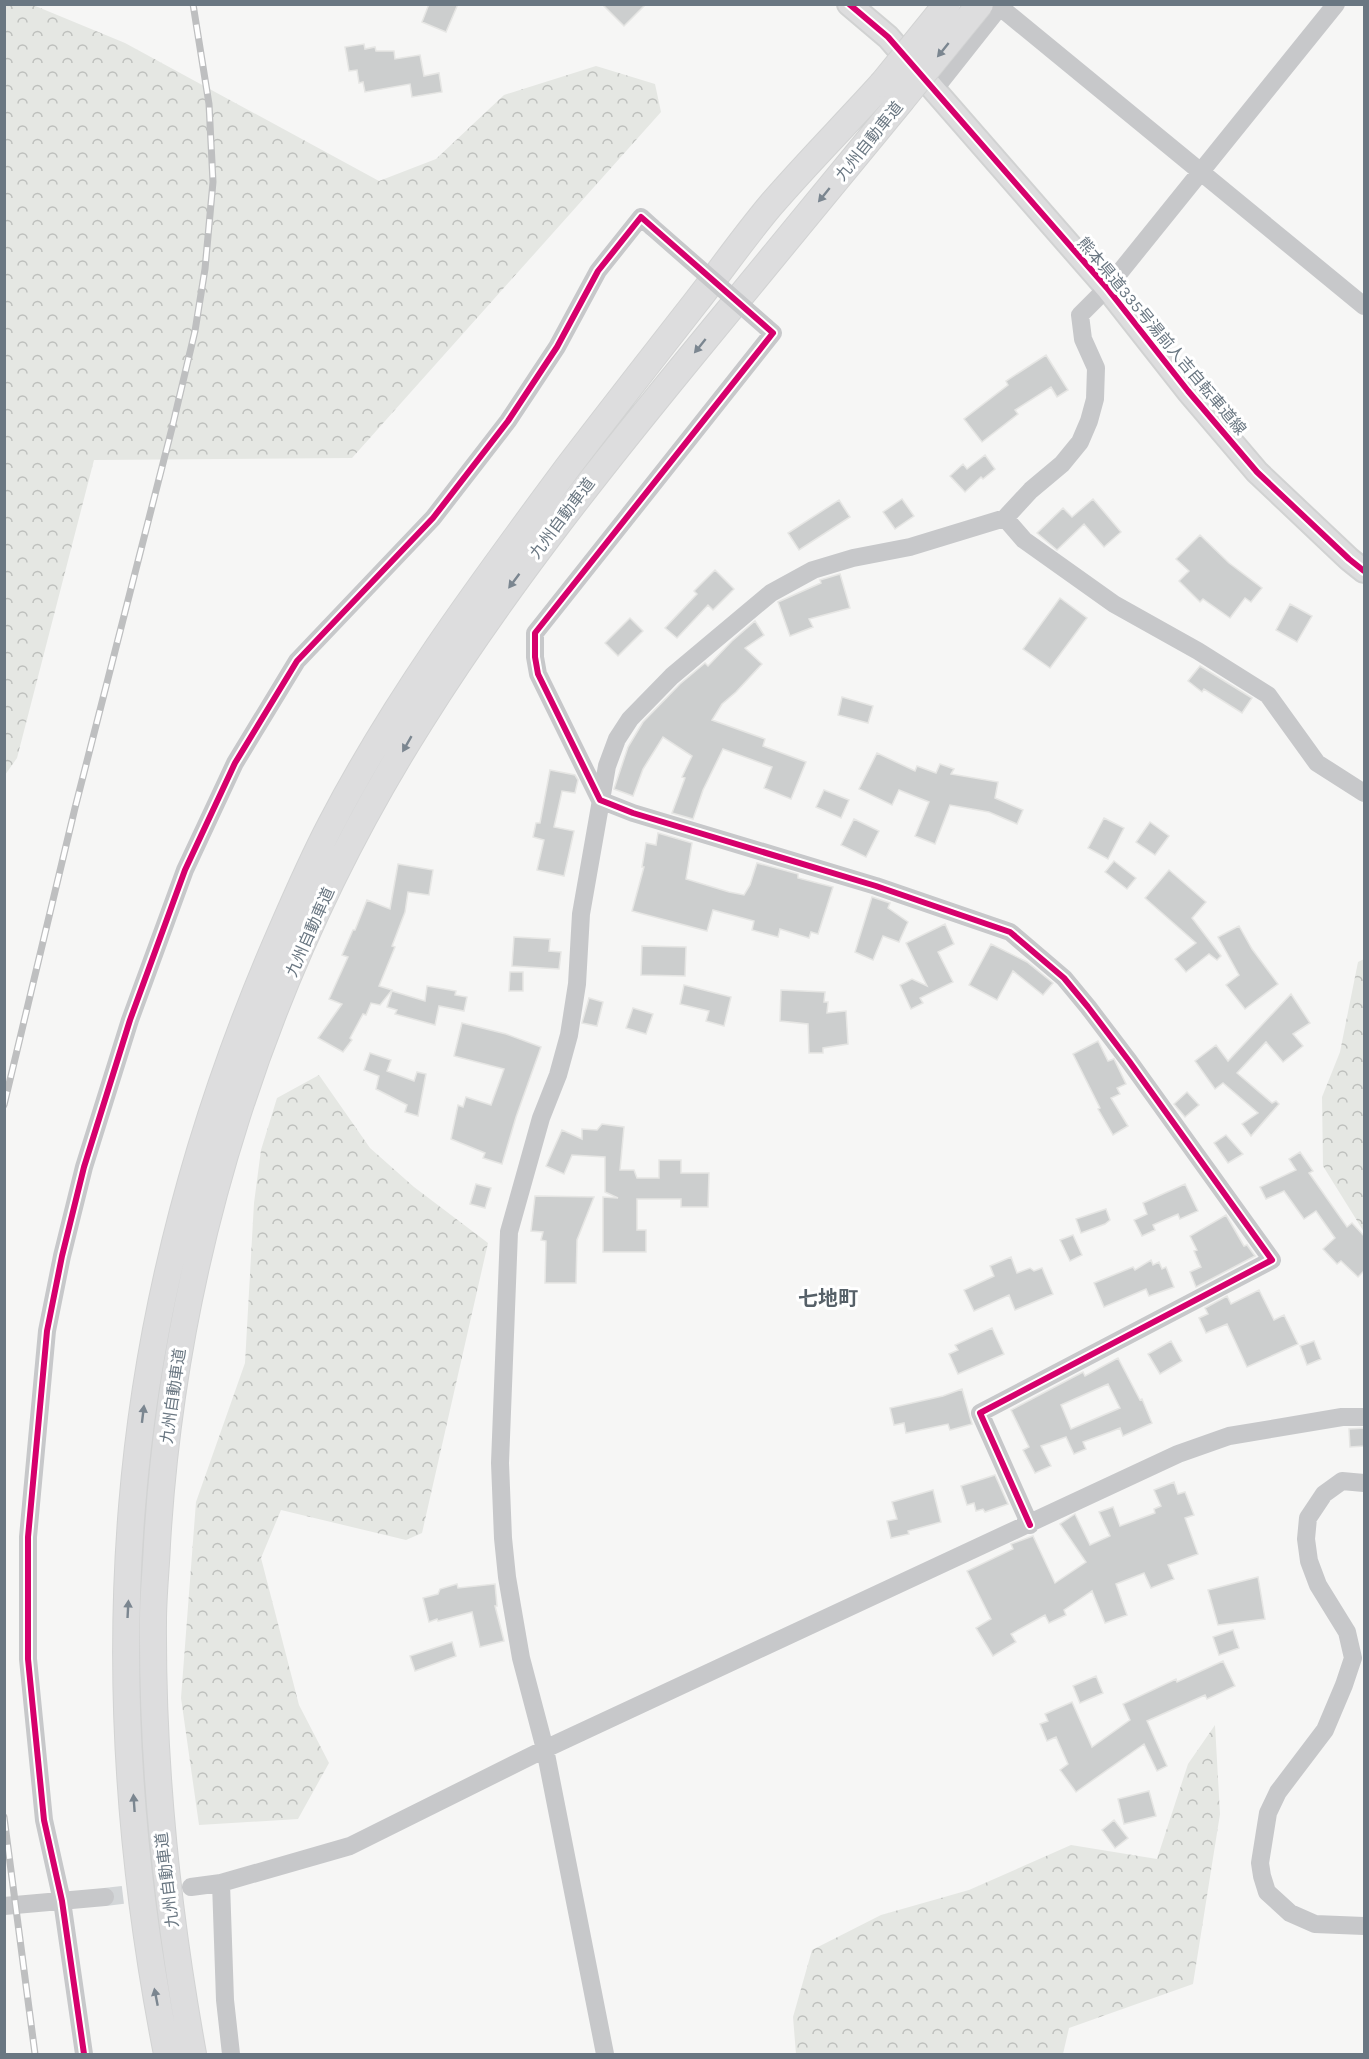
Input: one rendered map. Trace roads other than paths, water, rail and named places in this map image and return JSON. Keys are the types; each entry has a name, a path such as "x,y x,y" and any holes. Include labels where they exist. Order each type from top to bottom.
{"highway":[{"name":"九州自動車道","path":"167,2055 153,1982 135,1821 128,1721 127,1618 132,1518 145,1398 163,1298 187,1192 218,1092 254,993 331,824 397,709 484,580 769,207 882,84 947,4"},
{"name":"九州自動車道","path":"193,2055 179,1977 160,1819 154,1719 153,1616 159,1506 171,1399 187,1304 213,1197 242,1098 280,999 318,911 355,834 418,724 500,601 610,456 901,101 994,5"},
{"path":"179,1977 201,2055"}],"main road":[{"name":"熊本県道335号湯前人吉自転車道線","path":"849,4 888,38 1107,288 1188,391 1257,472 1349,559 1365,571"}],"street":[{"path":"605,2055 545,1749 521,1658 507,1577 500,1463 509,1232 541,1118 558,1075 569,1035 577,984 581,914 607,766 617,739 630,719 672,676 771,593 813,570 853,558 910,548 1005,518 1031,490 1062,464 1080,442 1095,399 1096,368 1083,339 1080,315 1107,288 1336,4"},
{"path":"934,90 994,5 1202,171 1365,306"},
{"path":"84,2055 62,1901 44,1820 28,1659 28,1536 47,1331 62,1256 84,1167 130,1020 184,870 235,763 297,661 433,518 508,421 557,347 598,271 641,217 773,333 535,633 538,674 600,800 633,813 876,886 1010,932 1064,978 1088,1007 1272,1260 980,1413 1029,1525"},
{"path":"1005,518 1024,540 1114,604 1198,651 1268,695 1317,763 1365,793"},
{"path":"190,1887 221,1883 350,1846 545,1749 1178,1454 1229,1436 1342,1417 1365,1417"},
{"path":"1365,1483 1342,1481 1324,1494 1308,1518 1306,1539 1309,1561 1318,1585 1347,1632 1353,1658 1325,1730 1278,1792 1268,1813 1260,1863 1267,1892 1290,1913 1315,1924 1365,1926"},
{"path":"221,1883 225,2000 231,2055"},
{"path":"4,1906 105,1897"}],"tunnel":[{"path":"105,1897 180,1888"}],"railway":[{"path":"4,1105 75,808 195,331 205,269 213,182 209,104 193,4"},
{"path":"4,1817 35,2054"}],"district":[{"name":"七地町","path":"828,1298"}]}
